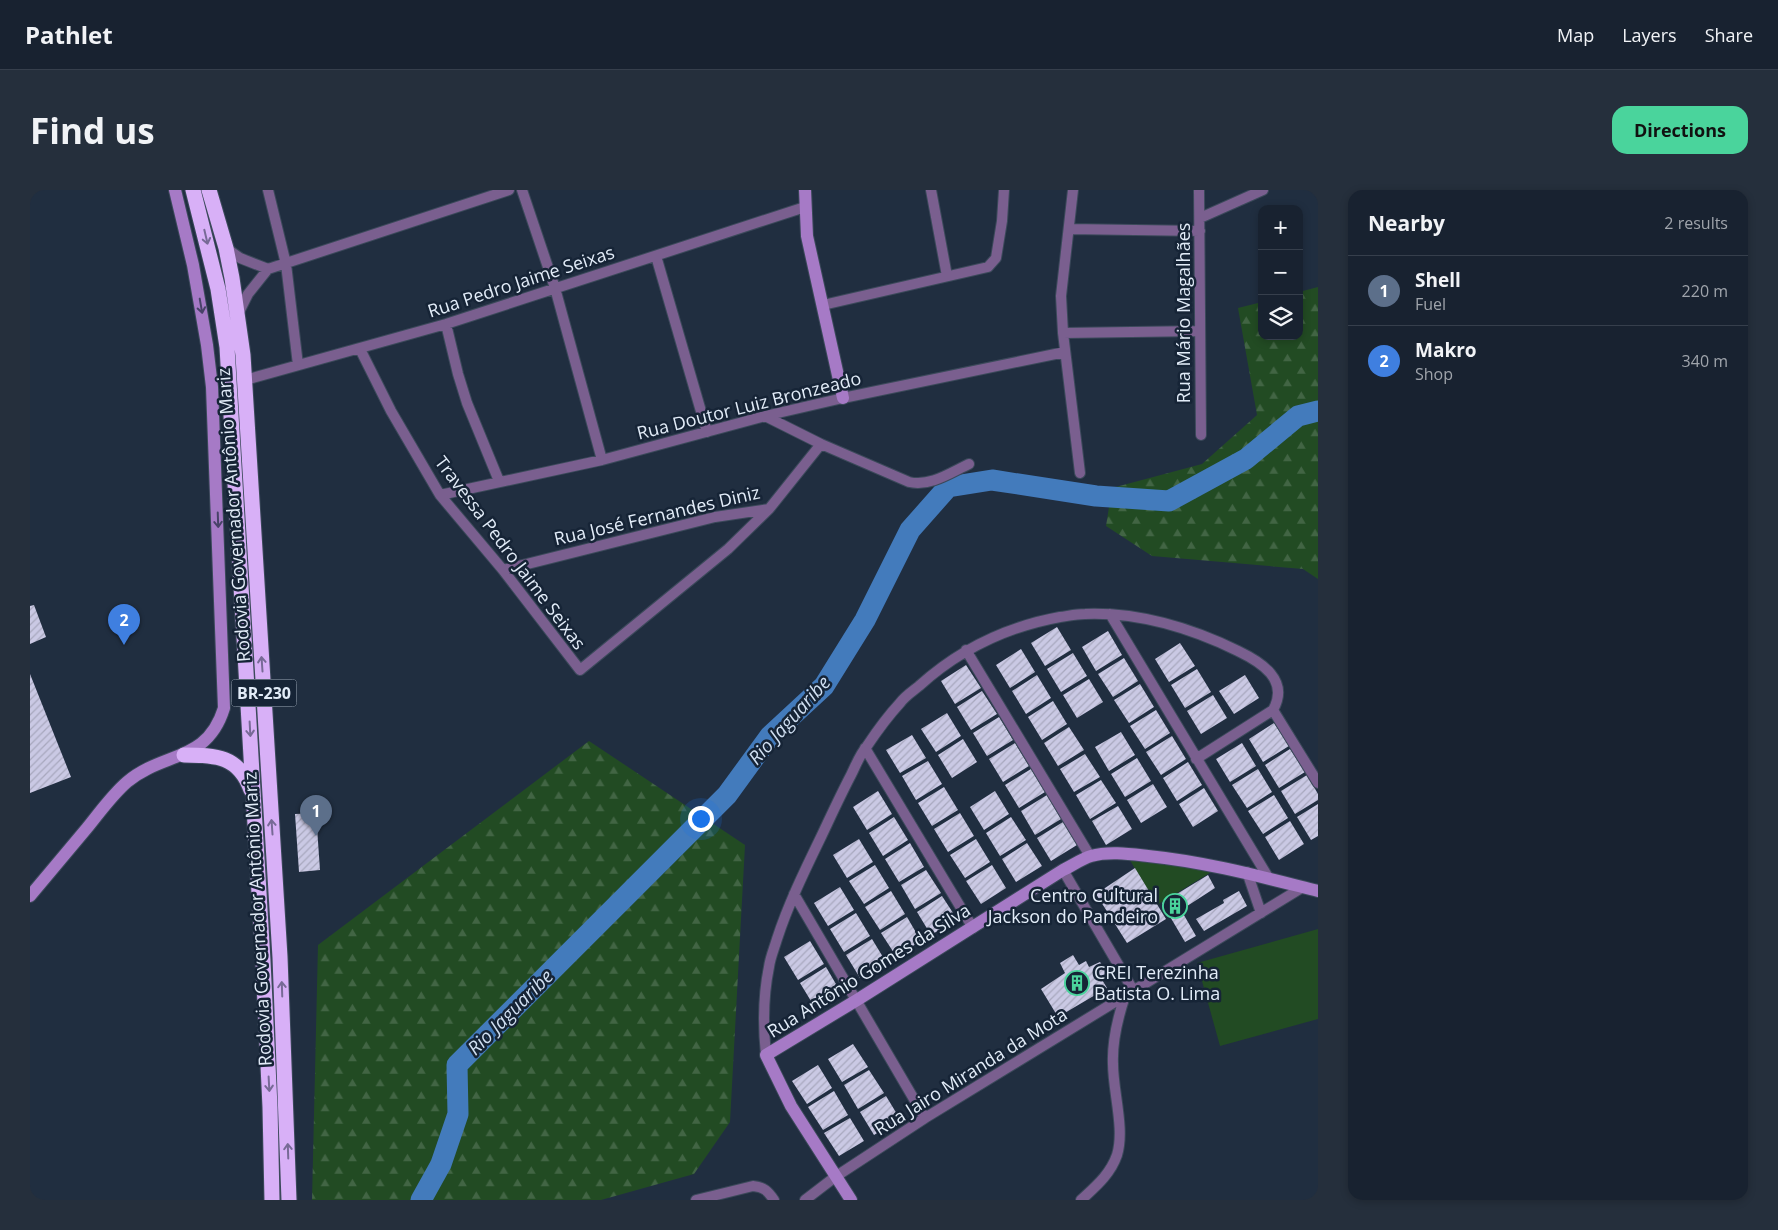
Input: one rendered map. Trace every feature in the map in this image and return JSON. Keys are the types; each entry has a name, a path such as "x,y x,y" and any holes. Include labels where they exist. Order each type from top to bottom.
{"highway":[{"name":"Rodovia Governador Antônio Mariz","path":"193,190 218,289 226,347 254,797 270,1097 272,1200"},
{"name":"Rodovia Governador Antônio Mariz","path":"209,190 226,248 238,314 245,380 280,948 289,1200"},
{"path":"184,755 215,756 232,763 248,781 254,797"}],"street":[{"path":"30,896 112,797 128,781 143,771 184,755 200,745 208,738 220,719 224,708 212,388 207,345 193,265 176,190"},
{"path":"268,190 286,264 298,365"},
{"path":"238,314 252,288 268,269 508,190"},
{"path":"522,190 555,288 602,460"},
{"path":"805,190 807,236 843,398"},
{"path":"931,190 947,276"},
{"path":"822,305 988,267 996,258 1002,221 1004,190"},
{"path":"1073,190 1061,296 1063,332 1080,473"},
{"name":"Rua Mário Magalhães","path":"1199,190 1201,435"},
{"path":"1200,218 1263,190"},
{"name":"Rua Pedro Jaime Seixas","path":"245,380 446,324 805,207"},
{"path":"1069,229 1200,231"},
{"path":"226,248 240,258 268,269"},
{"path":"656,256 708,432"},
{"name":"Travessa Pedro Jaime Seixas","path":"446,324 467,403 499,481"},
{"path":"1063,332 1200,331"},
{"name":"Travessa Pedro Jaime Seixas","path":"360,348 391,411 440,494 503,570 580,670 728,549 769,509"},
{"name":"Rua Doutor Luiz Bronzeado","path":"440,494 602,460 765,416 843,398 1066,352"},
{"path":"765,416 820,444 917,484 929,483 969,464"},
{"name":"Rua José Fernandes Diniz","path":"503,570 716,517 769,509 820,444"},
{"path":"766,1055 764,1014 769,967 794,894 865,748 900,702 937,670 966,650 1007,630 1046,620 1082,614 1110,614 1172,625 1198,633 1265,666 1275,678 1278,688 1274,710 1196,759"},
{"path":"1110,614 1268,877"},
{"path":"966,650 1090,856"},
{"path":"1274,710 1318,783"},
{"path":"865,748 973,928"},
{"name":"Rua Antônio Gomes da Silva","path":"851,1200 834,1177 791,1106 766,1055 973,928 1063,870 1090,856 1118,854 1168,858 1247,872 1318,891"},
{"path":"1063,870 1129,993 1117,1024 1113,1063 1119,1126 1117,1154 1112,1167 1104,1179 1081,1200"},
{"path":"1247,872 1261,913"},
{"name":"Rua Jairo Miranda da Mota","path":"805,1200 834,1177 925,1118 1303,887"},
{"path":"794,894 925,1118"},
{"path":"696,1200 753,1186 762,1187 768,1191 774,1200"}],"green space":[{"path":"1318,287 1318,579 1303,569 1152,556 1106,526 1112,488 1202,464 1257,415 1238,308 1258,303 1258,340 1303,340 1303,291"},
{"path":"589,741 745,845 730,1122 694,1174 601,1200 312,1200 318,945"},
{"path":"1128,857 1218,868 1157,905"},
{"path":"1318,929 1318,1019 1220,1046 1197,963"}],"building":[{"path":"34,605 46,637 30,644 30,606"},
{"path":"1057,627 1071,650 1045,666 1031,643"},
{"path":"1108,631 1122,655 1096,671 1082,647"},
{"path":"1180,643 1195,666 1169,682 1155,659"},
{"path":"1021,649 1035,672 1010,688 996,665"},
{"path":"1073,653 1087,676 1061,692 1047,669"},
{"path":"1124,658 1138,681 1113,697 1098,674"},
{"path":"966,665 981,688 955,704 941,681"},
{"path":"1197,669 1211,692 1185,708 1171,685"},
{"path":"30,674 71,777 30,793"},
{"path":"1037,675 1051,698 1026,714 1012,691"},
{"path":"1245,675 1259,698 1234,714 1219,691"},
{"path":"1089,679 1103,702 1077,718 1063,695"},
{"path":"1140,684 1154,707 1129,723 1114,700"},
{"path":"982,691 997,714 971,730 957,707"},
{"path":"1213,695 1227,718 1201,734 1187,711"},
{"path":"1053,701 1067,724 1042,740 1028,717"},
{"path":"1156,710 1170,733 1145,749 1130,726"},
{"path":"947,713 961,736 936,752 921,729"},
{"path":"999,717 1013,740 987,756 973,733"},
{"path":"1274,723 1289,746 1263,762 1249,739"},
{"path":"1069,727 1084,750 1058,766 1044,743"},
{"path":"1121,732 1135,755 1109,771 1095,747"},
{"path":"912,735 926,758 900,773 886,750"},
{"path":"1172,736 1186,759 1161,775 1146,752"},
{"path":"963,739 977,762 952,778 938,755"},
{"path":"1015,743 1029,766 1003,782 989,759"},
{"path":"1242,743 1256,766 1230,782 1216,759"},
{"path":"1290,749 1305,772 1279,788 1265,765"},
{"path":"1085,754 1100,777 1074,792 1060,769"},
{"path":"1137,758 1151,781 1125,797 1111,774"},
{"path":"928,761 942,784 916,800 902,776"},
{"path":"1188,762 1202,785 1177,801 1163,778"},
{"path":"1031,769 1045,792 1019,808 1005,785"},
{"path":"1258,769 1272,792 1247,808 1232,785"},
{"path":"1307,775 1318,794 1318,800 1295,814 1281,791"},
{"path":"1101,780 1116,803 1090,819 1076,795"},
{"path":"1153,784 1167,807 1141,823 1127,800"},
{"path":"944,787 958,810 932,826 918,803"},
{"path":"1204,788 1218,811 1193,827 1179,804"},
{"path":"878,791 892,814 867,830 853,807"},
{"path":"995,791 1009,814 984,830 970,807"},
{"path":"1047,795 1061,819 1035,835 1021,811"},
{"path":"1274,795 1288,818 1263,834 1248,811"},
{"path":"1318,804 1318,836 1311,840 1297,817"},
{"path":"1118,806 1132,829 1106,845 1092,821"},
{"path":"316,813 320,870 299,872 295,814"},
{"path":"960,813 974,836 948,852 934,829"},
{"path":"894,817 908,840 883,856 869,833"},
{"path":"1011,817 1026,840 1000,856 986,833"},
{"path":"1290,821 1304,844 1279,860 1265,837"},
{"path":"1063,822 1077,845 1051,861 1037,838"},
{"path":"859,839 873,862 847,878 833,855"},
{"path":"976,839 990,862 965,878 950,855"},
{"path":"910,843 924,867 899,882 885,859"},
{"path":"1027,843 1042,866 1016,882 1002,859"},
{"path":"875,865 889,888 864,904 849,881"},
{"path":"992,865 1006,888 981,904 966,881"},
{"path":"1135,868 1166,919 1127,943 1096,894"},
{"path":"926,870 941,893 915,909 901,885"},
{"name":"Centro Cultural Jackson do Pandeiro","path":"1208,875 1215,888 1181,910 1196,936 1185,942 1162,903"},
{"path":"840,887 854,910 828,926 814,903"},
{"path":"891,891 905,914 880,930 865,907"},
{"path":"1239,891 1247,906 1204,931 1196,919 1224,903 1223,900"},
{"path":"942,896 957,919 931,935 917,912"},
{"path":"856,913 870,936 844,952 830,929"},
{"path":"907,917 921,941 896,956 881,933"},
{"path":"872,939 886,962 860,978 846,955"},
{"path":"810,941 824,964 798,980 784,957"},
{"name":"CREI Terezinha Batista O. Lima","path":"1073,955 1079,965 1086,961 1089,967 1100,962 1108,973 1101,978 1107,988 1058,1017 1041,989 1065,973 1060,963"},
{"path":"826,967 840,991 814,1006 800,983"},
{"path":"853,1044 868,1067 842,1082 828,1059"},
{"path":"818,1065 832,1088 807,1104 792,1081"},
{"path":"869,1070 884,1093 858,1109 844,1085"},
{"path":"834,1091 848,1115 823,1130 808,1107"},
{"path":"886,1096 900,1119 874,1135 860,1112"},
{"path":"850,1118 864,1141 839,1156 824,1133"}],"waterway":[{"name":"Rio Jaguaribe","path":"421,1200 441,1164 458,1114 457,1065 727,795 770,736 824,686 865,620 910,530 948,487 992,480 1096,496 1169,501 1246,459 1298,416 1318,411"}],"place":[{"name":"Makro","path":"124,645"},
{"name":"Shell","path":"316,836"},
{"name":"Centro Cultural Jackson do Pandeiro","path":"1175,906"},
{"name":"CREI Terezinha Batista O. Lima","path":"1077,983"}]}
